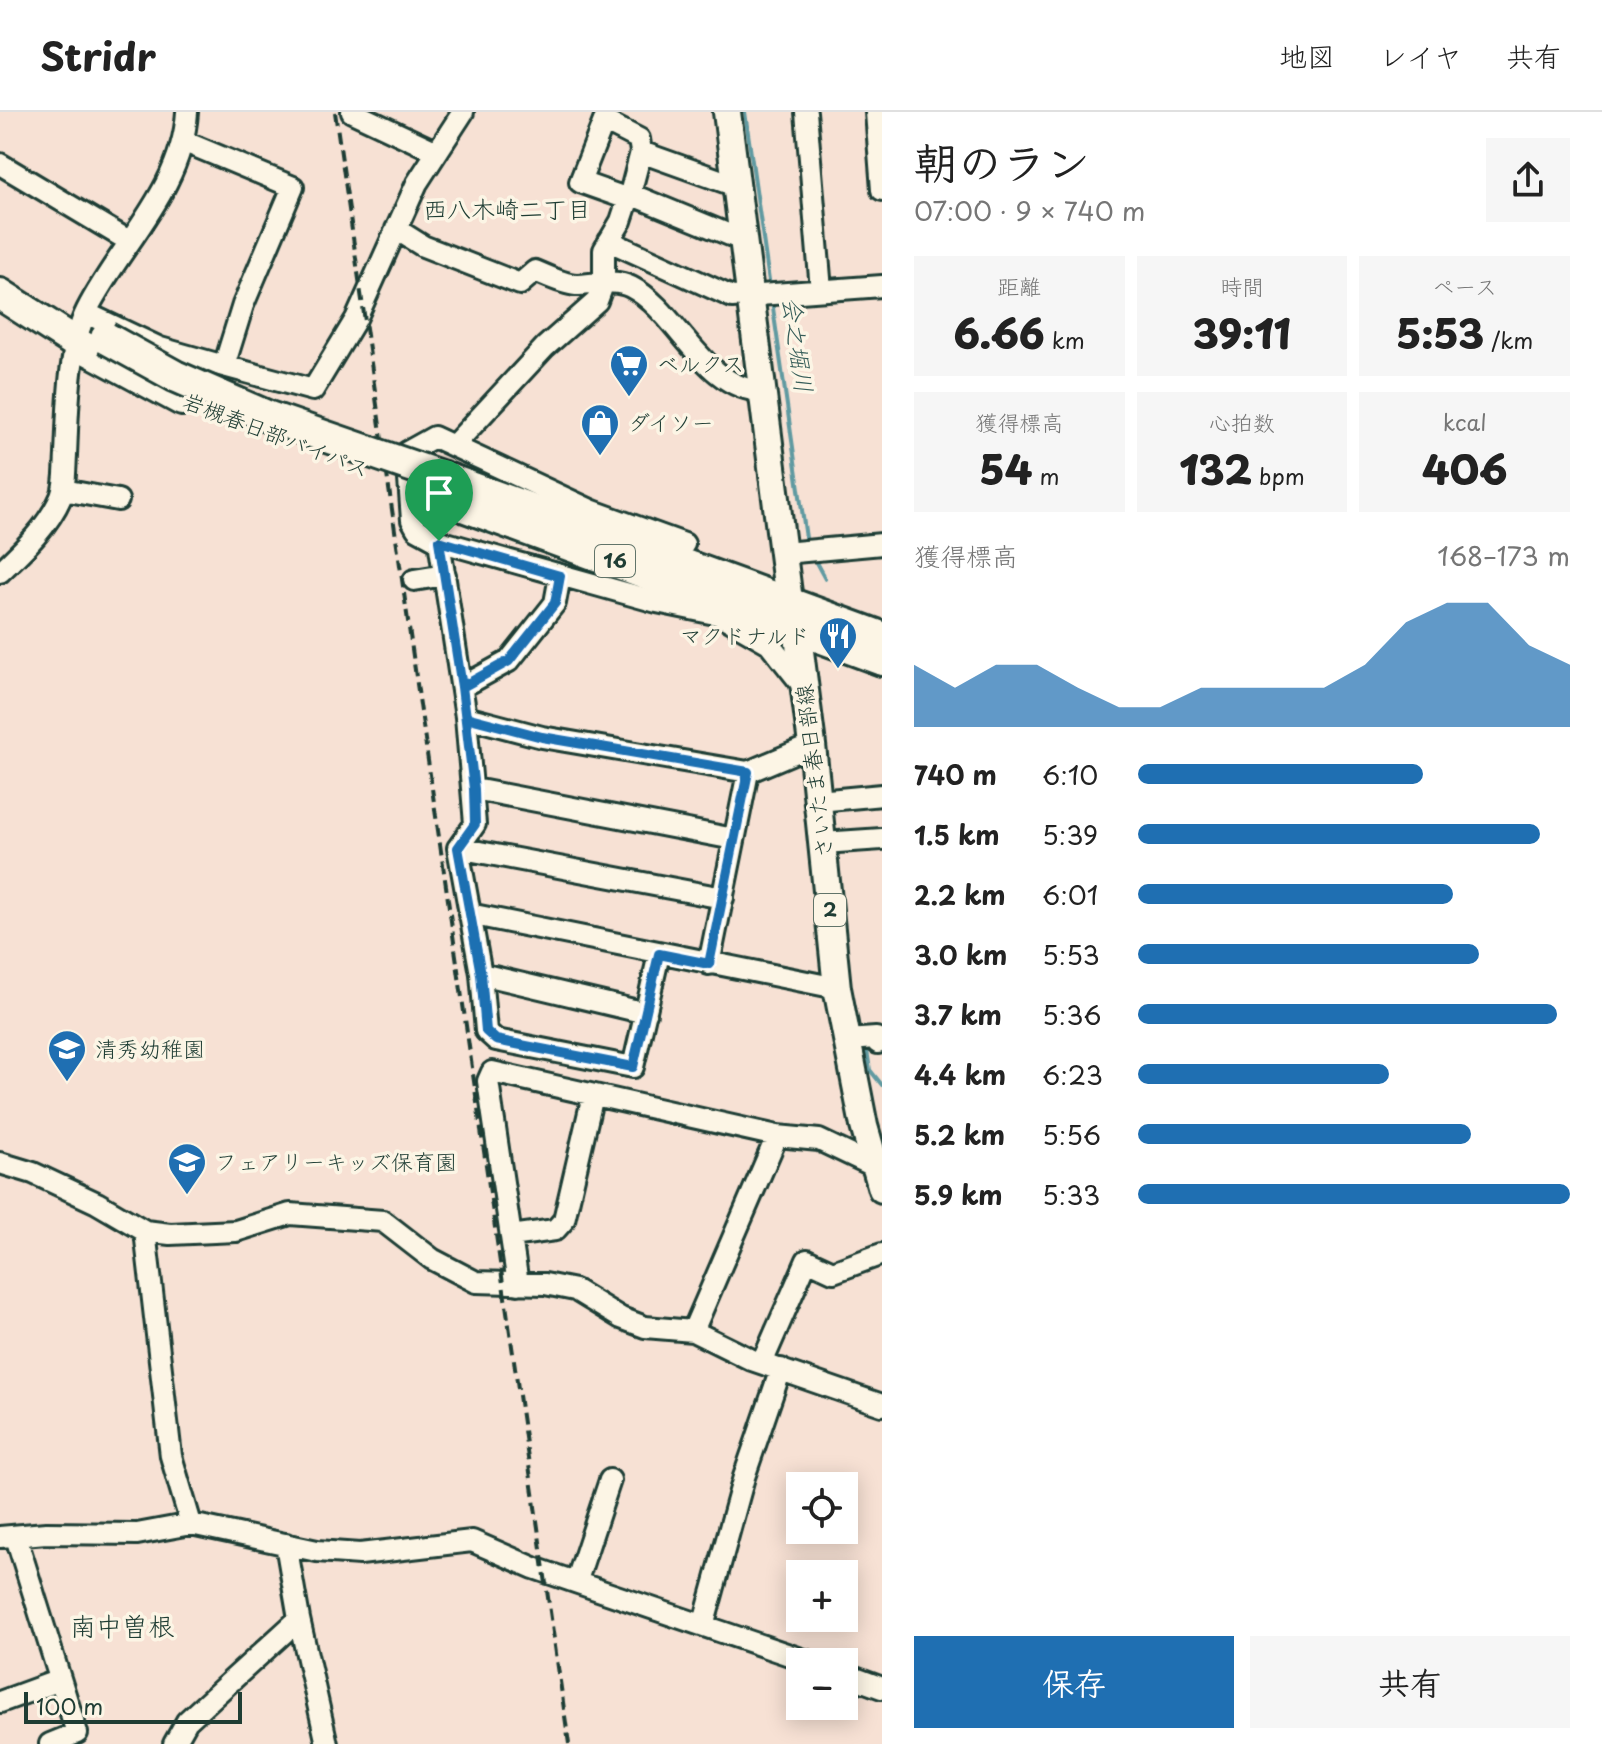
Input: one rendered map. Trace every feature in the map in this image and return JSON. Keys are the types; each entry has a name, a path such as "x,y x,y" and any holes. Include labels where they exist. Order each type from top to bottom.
{"highway":[{"name":"岩槻春日部バイパス","path":"0,273 182,400 438,486 793,615 882,637"},
{"name":"岩槻春日部バイパス","path":"0,294 90,335"},
{"name":"岩槻春日部バイパス","path":"793,615 882,660"}],"main road":[{"name":"さいたま春日部線","path":"727,112 742,240 764,296 764,391 802,552 793,615 818,801 833,842 837,988 864,1126 880,1175"}],"street":[{"path":"0,572 49,519 63,490 90,335 129,241 163,195 185,142 187,112"},
{"path":"352,112 437,152"},
{"path":"90,335 137,339 313,390 356,319 417,183 463,112"},
{"path":"806,112 821,290"},
{"path":"876,112 882,190"},
{"path":"455,444 545,347 597,301 604,282 604,250 629,196 641,152 639,139 604,121 580,182 629,196 742,240"},
{"path":"185,142 293,187 243,305 224,366"},
{"path":"641,152 736,186"},
{"path":"0,164 129,241"},
{"path":"396,229 423,246 520,284 535,271 573,285 604,282 631,287 653,302 688,346 738,386 764,391"},
{"path":"609,241 732,297 882,286"},
{"path":"684,544 593,511 455,444 434,437 407,452 412,520 417,529 439,541 560,576 720,615 769,643 804,687"},
{"path":"63,490 118,500"},
{"path":"439,541 474,789 475,824 458,848 481,974 486,1031 496,1040 633,1067 659,954"},
{"path":"802,552 882,544"},
{"path":"414,580 445,575"},
{"path":"462,687 509,661 555,603 560,576"},
{"path":"466,717 542,737 748,772 812,745"},
{"path":"709,964 748,772"},
{"path":"474,789 734,839"},
{"path":"818,801 882,795"},
{"path":"833,842 882,839"},
{"path":"458,848 723,898"},
{"path":"469,914 837,988"},
{"path":"481,974 646,1013"},
{"path":"847,1040 876,1038 881,1049"},
{"path":"518,1284 488,1081 492,1072 777,1136 819,1140 880,1175"},
{"path":"511,1236 555,1230 564,1220 593,1095"},
{"path":"693,1331 777,1136"},
{"path":"0,1163 33,1173 97,1203 145,1231 170,1234 236,1231 290,1214 383,1221 432,1259 476,1282 545,1284 575,1290 621,1318 645,1327 693,1331 772,1366 882,1405"},
{"path":"145,1231 171,1456 191,1524"},
{"path":"704,1623 772,1366 807,1260 833,1272 882,1254"},
{"path":"577,1580 610,1480"},
{"path":"50,1744 77,1733 60,1680 5,1540 46,1533 137,1534 191,1524 317,1551 360,1554 472,1541 534,1568 786,1653"},
{"path":"286,1544 327,1744"},
{"path":"174,1744 187,1721 299,1619"},
{"path":"858,1679 882,1688"},
{"path":"0,1702 60,1680"}],"waterway":[{"name":"会之堀川","path":"745,112 770,288"},
{"name":"会之堀川","path":"772,301 807,545"},
{"name":"会之堀川","path":"813,557 825,579"},
{"name":"会之堀川","path":"866,1044 870,1070 882,1085"}],"railway":[{"path":"335,112 569,1744"}],"place":[{"name":"ベルクス","path":"629,398"},
{"name":"ダイソー","path":"600,457"},
{"name":"マクドナルド","path":"838,670"},
{"name":"清秀幼稚園","path":"67,1083"},
{"name":"フェアリーキッズ保育園","path":"187,1196"}],"district":[{"name":"西八木崎二丁目","path":"507,210"},
{"name":"南中曽根","path":"122,1627"}],"route":[{"path":"439,541 560,576 555,603 509,661 462,687 466,717 542,737 748,772 709,964 659,954 633,1067 496,1040 486,1031 481,974 458,848 475,824 474,789 439,541"}]}
